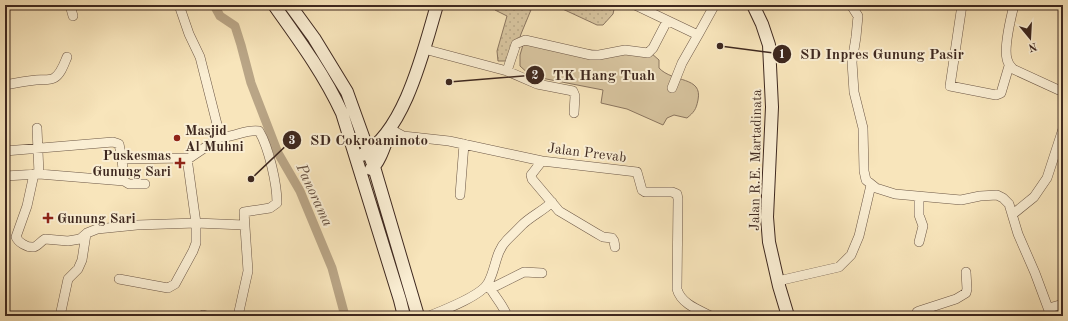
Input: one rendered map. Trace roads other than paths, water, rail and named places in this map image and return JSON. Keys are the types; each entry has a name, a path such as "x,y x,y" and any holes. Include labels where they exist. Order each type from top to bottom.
{"main road":[{"path":"274,5 303,44 329,84 342,113 404,316"},
{"path":"290,5 314,38 347,92 374,167 418,316"},
{"path":"361,174 374,167 390,129 408,96 437,5"},
{"name":"Jalan R.E. Martadinata","path":"753,5 762,24 769,45 772,107 767,217 768,242 788,316"},
{"path":"356,158 369,152 390,129"}],"street":[{"path":"70,5 73,16"},
{"path":"179,5 189,34 200,57 219,132 222,136"},
{"path":"634,5 698,35"},
{"path":"851,5 858,16 852,62 854,92 863,128 864,171 866,180 871,185 895,194 961,200 997,195 1003,198 1009,204 1018,234 1050,312 1063,304"},
{"path":"962,5 950,86 996,95 1001,93 1003,90 1009,66"},
{"path":"1014,5 1009,24 1006,56 1009,66 1013,70 1063,92"},
{"path":"672,88 682,63 714,6"},
{"path":"507,71 516,44 524,40 591,55 600,55 625,50 648,53 653,48 667,21"},
{"path":"424,49 507,71 537,84 573,91 575,96 574,113"},
{"path":"5,85 54,78 58,74 67,57"},
{"path":"38,128 37,174 16,237 19,242 32,247 45,239 68,241 80,239 86,234 97,229 137,225 196,223 244,225"},
{"name":"Jalan Prevab","path":"390,129 403,136 449,141 542,161 637,172 642,190 645,192 672,192 677,194 678,294 680,298 691,306 711,316"},
{"path":"1013,214 1034,197 1047,178 1063,129"},
{"path":"122,159 188,159 222,136 231,136 245,131 259,131 264,139 277,190 277,203 270,208 244,212 248,271 238,316"},
{"path":"5,151 113,142 119,144 124,181"},
{"path":"460,195 464,144"},
{"path":"119,279 168,288 175,284 196,243 196,223 188,159"},
{"path":"542,161 531,175 532,179 559,211 603,237 612,238 615,247"},
{"path":"5,176 37,174 124,181 126,184 144,184"},
{"path":"778,280 839,266 844,262 851,254 859,236 871,185"},
{"path":"919,196 919,215 923,226 919,242"},
{"path":"507,316 505,310 489,286 497,257 506,241 521,225 552,202"},
{"path":"60,316 68,279 78,269 82,260 86,234"},
{"path":"429,316 466,300 489,286 524,272 542,273"},
{"path":"916,316 917,312 919,311 956,299 966,293 966,272"}],"waterway":[{"name":"Panorama","path":"214,5 220,16 235,26 251,83 278,153 300,191 332,268 345,316"}],"place":[{"name":"SD Inpres Gunung Pasir","path":"720,46"},
{"name":"TK Hang Tuah","path":"449,82"},
{"name":"Masjid Al Muhni","path":"177,138"},
{"name":"Puskesmas Gunung Sari","path":"180,163"},
{"name":"SD Cokroaminoto","path":"251,179"},
{"name":"Gunung Sari","path":"48,218"}]}
